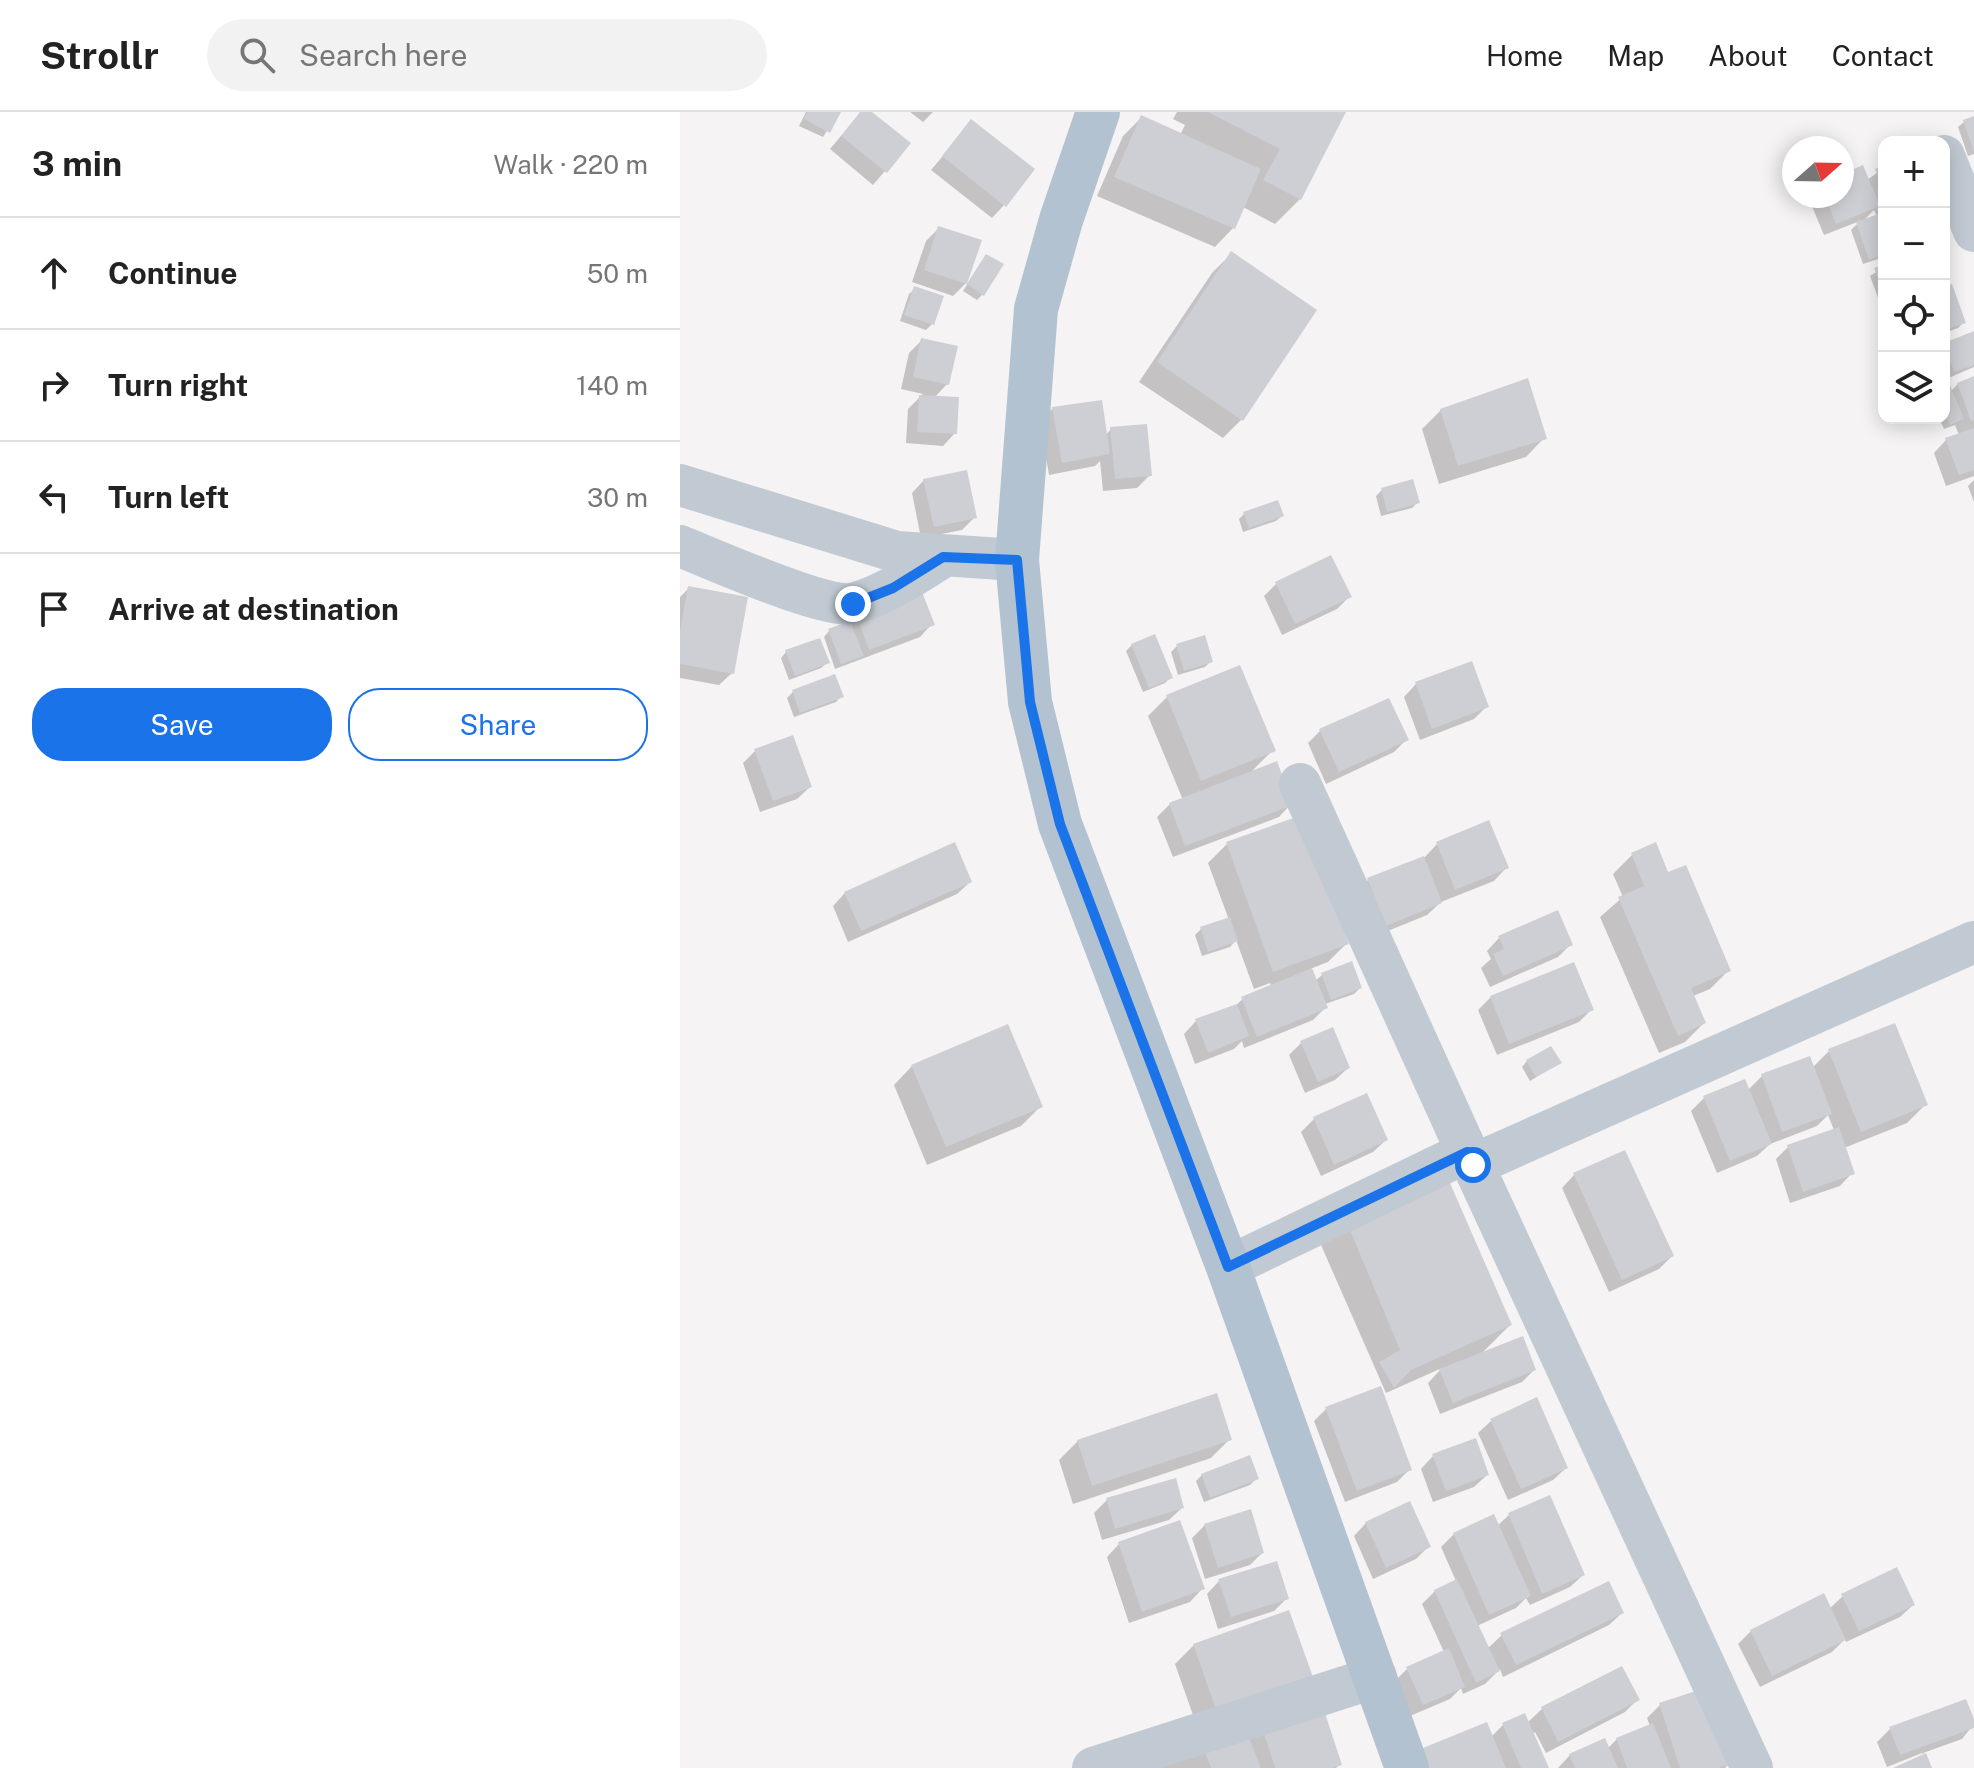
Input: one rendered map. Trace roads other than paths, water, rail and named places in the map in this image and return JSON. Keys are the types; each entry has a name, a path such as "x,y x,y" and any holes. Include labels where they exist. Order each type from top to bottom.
{"main road":[{"path":"1098,112 1061,220 1036,309 1017,560 1030,702 1060,824 1228,1267 1407,1768"}],"street":[{"path":"1950,171 1974,231"},
{"path":"680,485 897,552 1017,560"},
{"path":"680,546 825,602 853,604 893,588 943,557"},
{"path":"1300,784 1752,1768"},
{"path":"1228,1267 1470,1158 1974,942"},
{"path":"1093,1768 1376,1677"}]}
